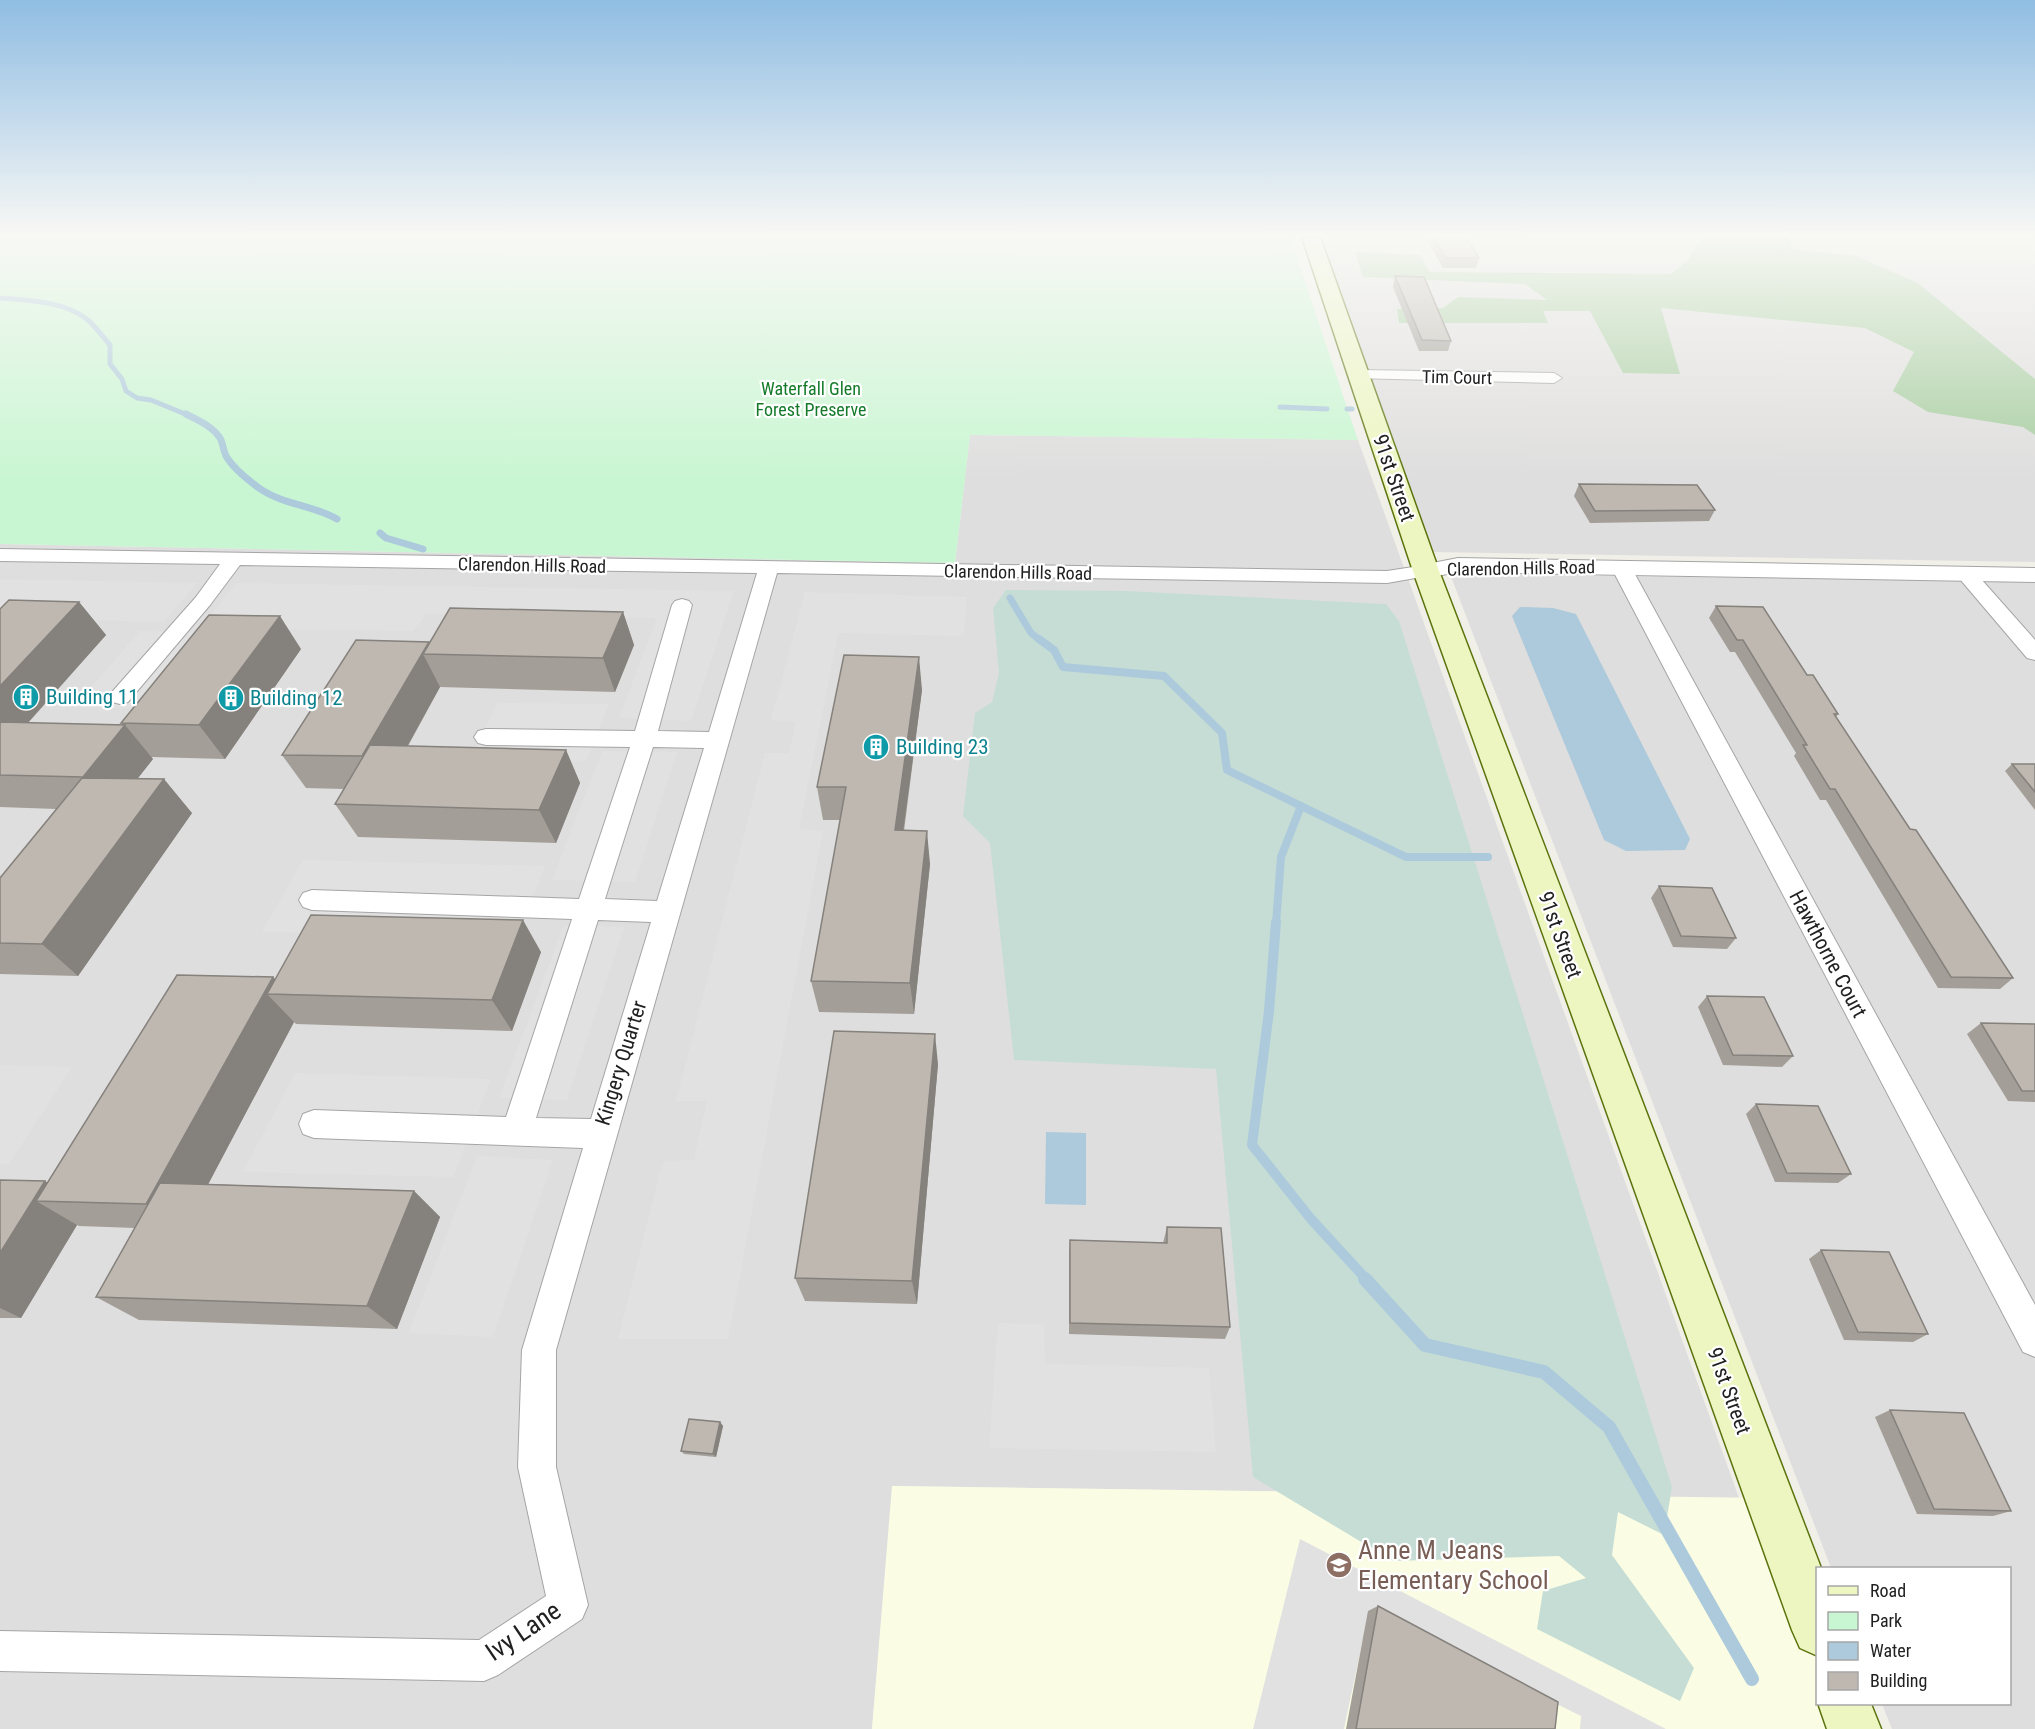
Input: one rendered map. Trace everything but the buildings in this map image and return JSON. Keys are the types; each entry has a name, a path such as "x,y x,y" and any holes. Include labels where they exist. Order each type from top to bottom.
{"main road":[{"name":"91st Street","path":"1339,318 1426,571 1816,1625"},
{"path":"1845,1705 1854,1729"}],"street":[{"name":"Tim Court","path":"1359,375 1554,378"},
{"name":"Clarendon Hills Road","path":"0,555 768,569 1387,577 1458,565 2035,575"},
{"path":"120,697 202,601 234,559"},
{"name":"Hawthorne Court","path":"1621,567 2035,1340"},
{"name":"Kingery Quarter","path":"314,1124 601,1134 768,569"},
{"path":"1966,573 2035,653"},
{"path":"516,1132 644,739 682,605"},
{"path":"486,737 718,740"},
{"path":"312,900 667,912"},
{"name":"Ivy Lane","path":"0,1651 484,1661 568,1605 537,1467 539,1350 601,1134"}],"shaded area":[{"path":"1347,318 2035,318 2035,562 1432,552"},
{"path":"970,435 1358,440 1739,1498 893,1486 872,1729 0,1729 0,544 955,563"},
{"path":"1450,574 2035,581 2035,1729 1892,1729 1882,1705 2011,1705 2011,1567 1831,1567"},
{"path":"0,579 197,583 164,622 0,618"},
{"path":"236,583 734,591 691,721 619,718 657,618 426,614 413,631 200,628"},
{"path":"1006,590 1126,591 1386,604 1399,621 1672,1487 1664,1535 1618,1512 1612,1555 1694,1668 1680,1701 1537,1629 1543,1591 1586,1578 1559,1556 1393,1561 1253,1477 1216,1069 1014,1060 990,843 963,816 975,713 992,702 999,673 993,608"},
{"path":"805,592 967,597 963,636 838,633 799,829 823,831 728,1339 618,1339 663,1161 694,1160 707,1101 676,1101 765,753 789,753 796,722 771,720"},
{"path":"140,631 215,633 155,709 74,707"},
{"path":"497,703 609,704 586,761 471,759"},
{"path":"602,751 677,752 635,882 552,880"},
{"path":"303,860 545,866 517,937 262,932"},
{"path":"564,925 624,927 567,1100 499,1098"},
{"path":"0,1065 72,1067 9,1164 0,1164"},
{"path":"295,1073 491,1079 453,1177 243,1172"},
{"path":"477,1156 553,1160 493,1337 409,1333"},
{"path":"998,1323 1044,1324 1045,1364 1209,1368 1216,1452 989,1448"},
{"name":"Anne M Jeans Elementary School","path":"892,1486 1769,1498 1816,1628 1816,1705 1844,1705 1854,1729 872,1729"},
{"path":"1300,1539 1666,1729 1580,1729 1581,1716 1369,1611 1344,1729 1253,1729"}],"green space":[{"name":"Waterfall Glen Forest Preserve","path":"0,318 1317,318 1358,440 970,435 955,563 0,544"},
{"path":"1398,318 1546,318 1548,323 1399,323"},
{"path":"1594,318 1664,318 1680,374 1623,373"},
{"path":"1760,318 1960,318 2035,379 2035,435 2023,427 1928,412 1893,391 1914,352 1865,328"}],"water":[{"path":"1520,607 1553,608 1576,614 1690,839 1685,850 1626,851 1604,840 1512,616"},
{"path":"1046,1132 1086,1133 1086,1205 1045,1204"}],"waterway":[{"path":"84,318 110,345 110,364 122,379 126,391 137,398 151,400 188,415"},
{"path":"1280,407 1327,409"},
{"path":"1347,409 1352,409"},
{"path":"188,415 217,434 229,460 241,474 259,488 278,498 337,519"},
{"path":"380,533 386,538 423,549"},
{"path":"1010,598 1031,633 1041,641"},
{"path":"1039,639 1054,650 1063,667 1164,676 1222,733 1227,770 1301,806"},
{"path":"1276,924 1281,857 1301,806"},
{"path":"1301,806 1406,857 1488,857"},
{"path":"1276,922 1269,1011 1252,1145 1311,1219 1367,1280"},
{"path":"1365,1279 1425,1345 1544,1372 1609,1427 1752,1679"}],"place":[{"name":"Building 11","path":"26,697"},
{"name":"Building 12","path":"231,698"},
{"name":"Building 23","path":"876,747"},
{"name":"Anne M Jeans Elementary School","path":"1339,1565"}]}
